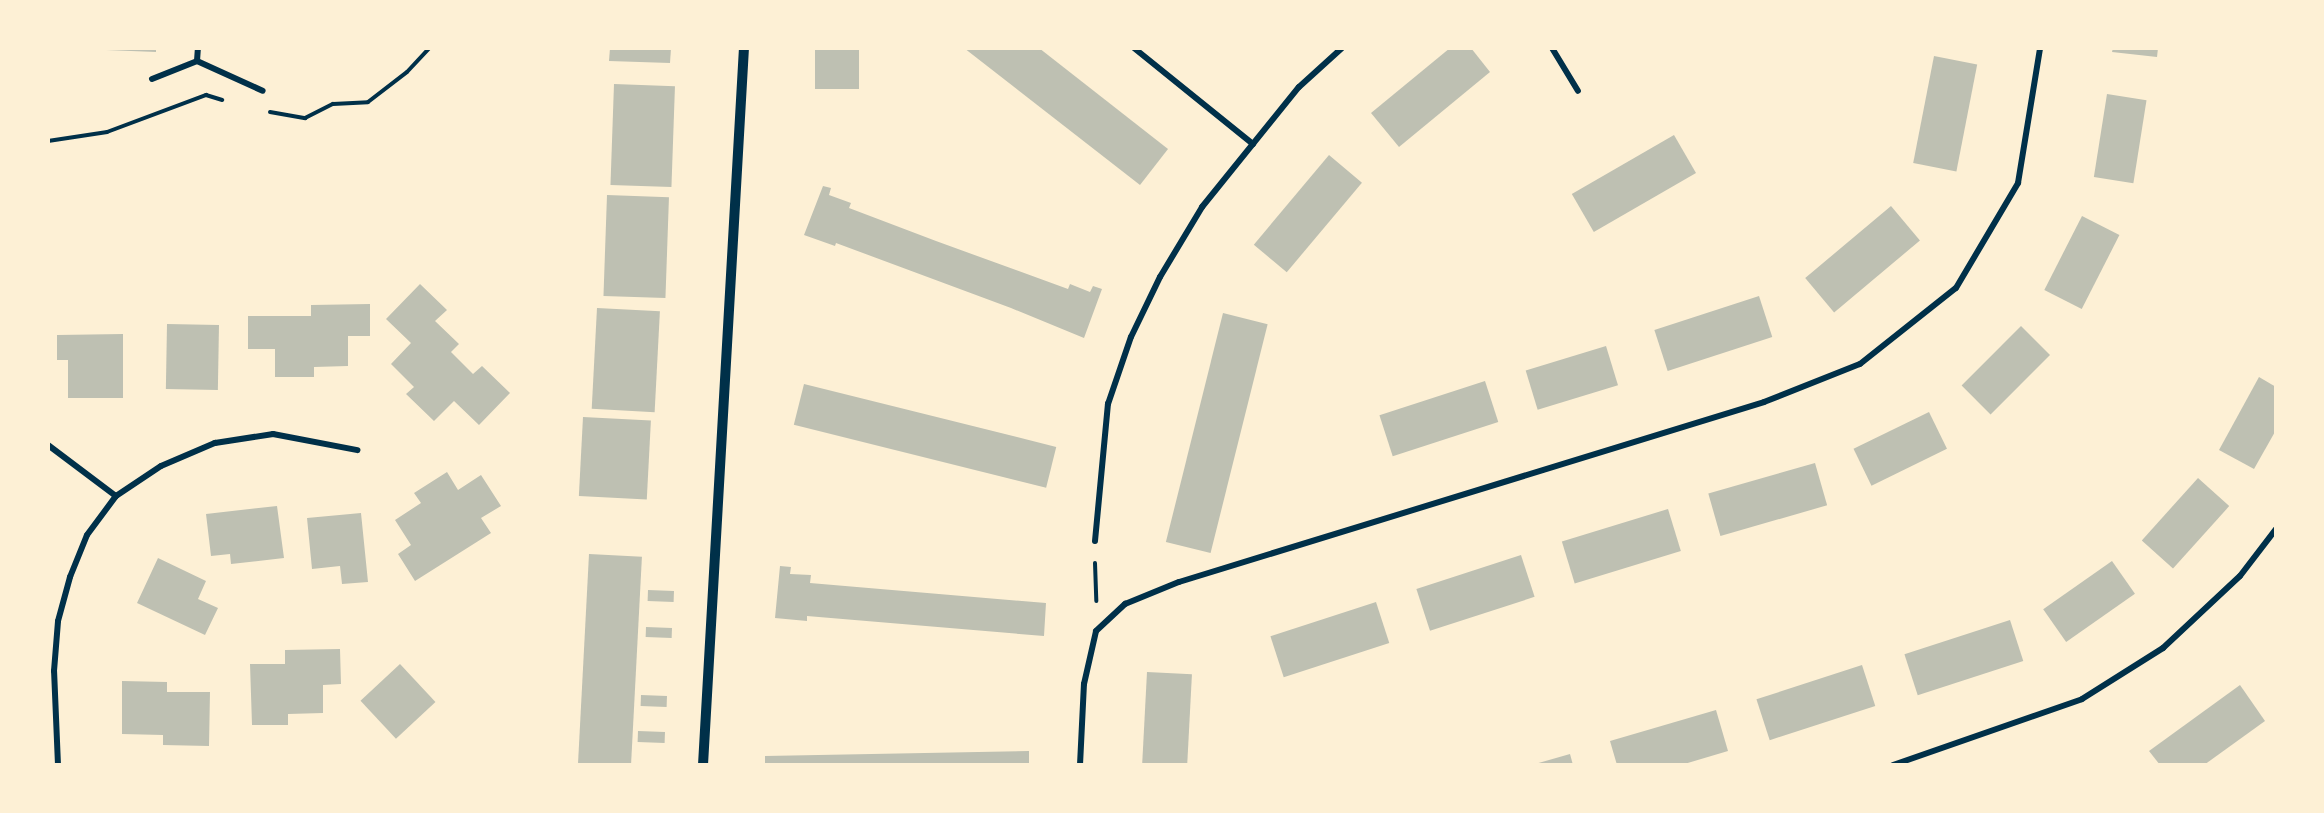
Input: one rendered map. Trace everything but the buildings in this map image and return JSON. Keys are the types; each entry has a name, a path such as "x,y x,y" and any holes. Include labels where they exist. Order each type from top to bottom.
{"street":[{"path":"197,61 198,48"},
{"path":"703,765 744,48"},
{"path":"1134,48 1253,144"},
{"path":"1095,541 1108,404 1131,338 1160,277 1202,207 1299,87 1341,48"},
{"path":"1552,48 1578,91"},
{"path":"1080,765 1084,684 1096,631 1125,604 1179,582 1764,402 1860,364 1956,288 2018,183 2040,48"},
{"path":"152,79 197,61 263,91"},
{"path":"58,765 54,671 58,621 70,578 87,535 116,496 161,466 215,443 273,434 357,450"},
{"path":"48,445 116,496"},
{"path":"1893,765 2082,699 2163,648 2240,576 2276,529"}],"path":[{"path":"1095,541 1096,631"}]}
